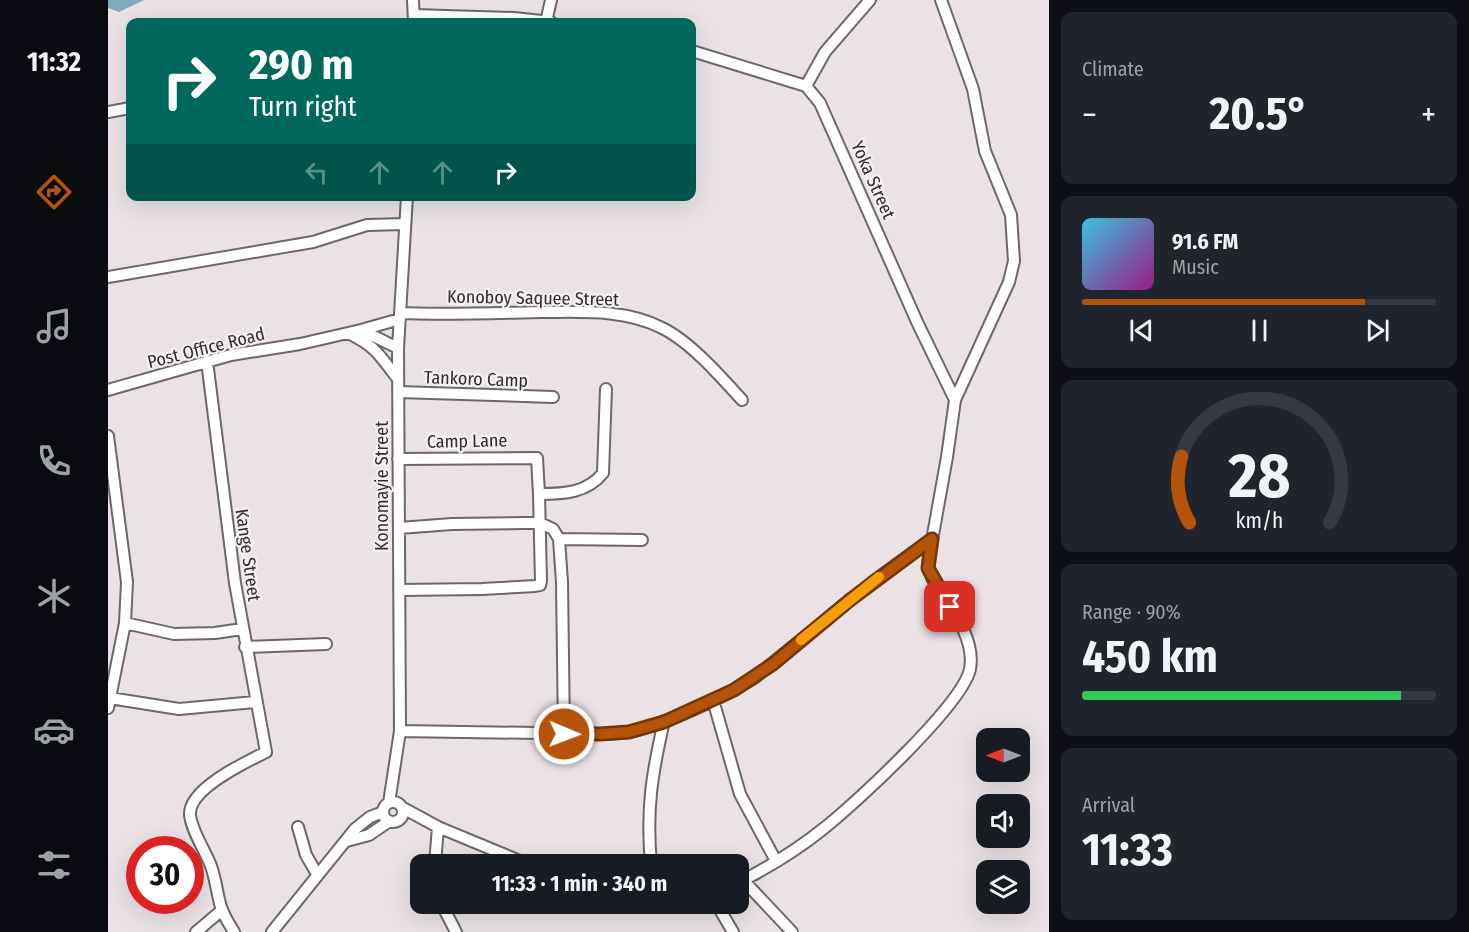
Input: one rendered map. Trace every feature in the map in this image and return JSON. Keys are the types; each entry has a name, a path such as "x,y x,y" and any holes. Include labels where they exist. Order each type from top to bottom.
{"street":[{"path":"413,0 414,18"},
{"path":"547,18 551,0"},
{"path":"696,52 806,86 825,52 870,0"},
{"path":"749,876 823,830 865,791 930,728 963,687 970,669 967,638 928,568 955,400 1009,282 1014,261 1011,215 984,151 973,89 941,0"},
{"name":"Yoka Street","path":"806,86 820,103 918,324 955,400"},
{"path":"108,112 126,109"},
{"name":"Konomayie Street","path":"393,812 393,776 400,731 398,348 407,201"},
{"path":"108,277 312,242 367,225 405,224"},
{"name":"Konoboy Saquee Street","path":"400,316 586,312 630,317 660,326 676,336 720,375 742,400"},
{"name":"Post Office Road","path":"108,390 231,355 300,344 361,330 400,316"},
{"path":"361,330 398,348"},
{"path":"348,333 377,350 398,379"},
{"name":"Kange Street","path":"207,361 242,628 266,752 220,778 202,791 192,803 190,814 212,868 222,910"},
{"path":"399,590 482,589 540,585 539,494 582,490 596,482 603,473 606,389"},
{"name":"Tankoro Camp","path":"398,392 553,398"},
{"path":"108,436 126,565 127,600 125,623 109,702 179,709 255,702"},
{"name":"Camp Lane","path":"398,459 537,458 539,494"},
{"path":"399,528 452,524 540,523 553,529 559,539 562,593 564,734"},
{"path":"559,539 642,540"},
{"path":"400,731 600,734 629,732 664,722 734,690 754,678 875,580 932,539"},
{"path":"125,623 174,634 215,633 242,628"},
{"path":"245,647 326,644"},
{"path":"713,700 740,794 776,861"},
{"path":"650,854 648,808 651,778 664,722"},
{"path":"272,932 317,874 364,821 393,812 427,821 503,854"},
{"path":"298,827 306,855 317,874"},
{"path":"436,854 438,827"},
{"path":"749,890 792,932"},
{"path":"196,932 222,910 234,932"},
{"path":"447,914 456,932"},
{"path":"722,914 733,932"}],"water":[{"path":"108,0 144,0 119,12 108,8"}],"slow traffic":[{"path":"801,640 879,577"}],"route":[{"path":"564,734 629,732 664,722 734,690 773,664 837,610 932,539 928,568 950,607"}]}
